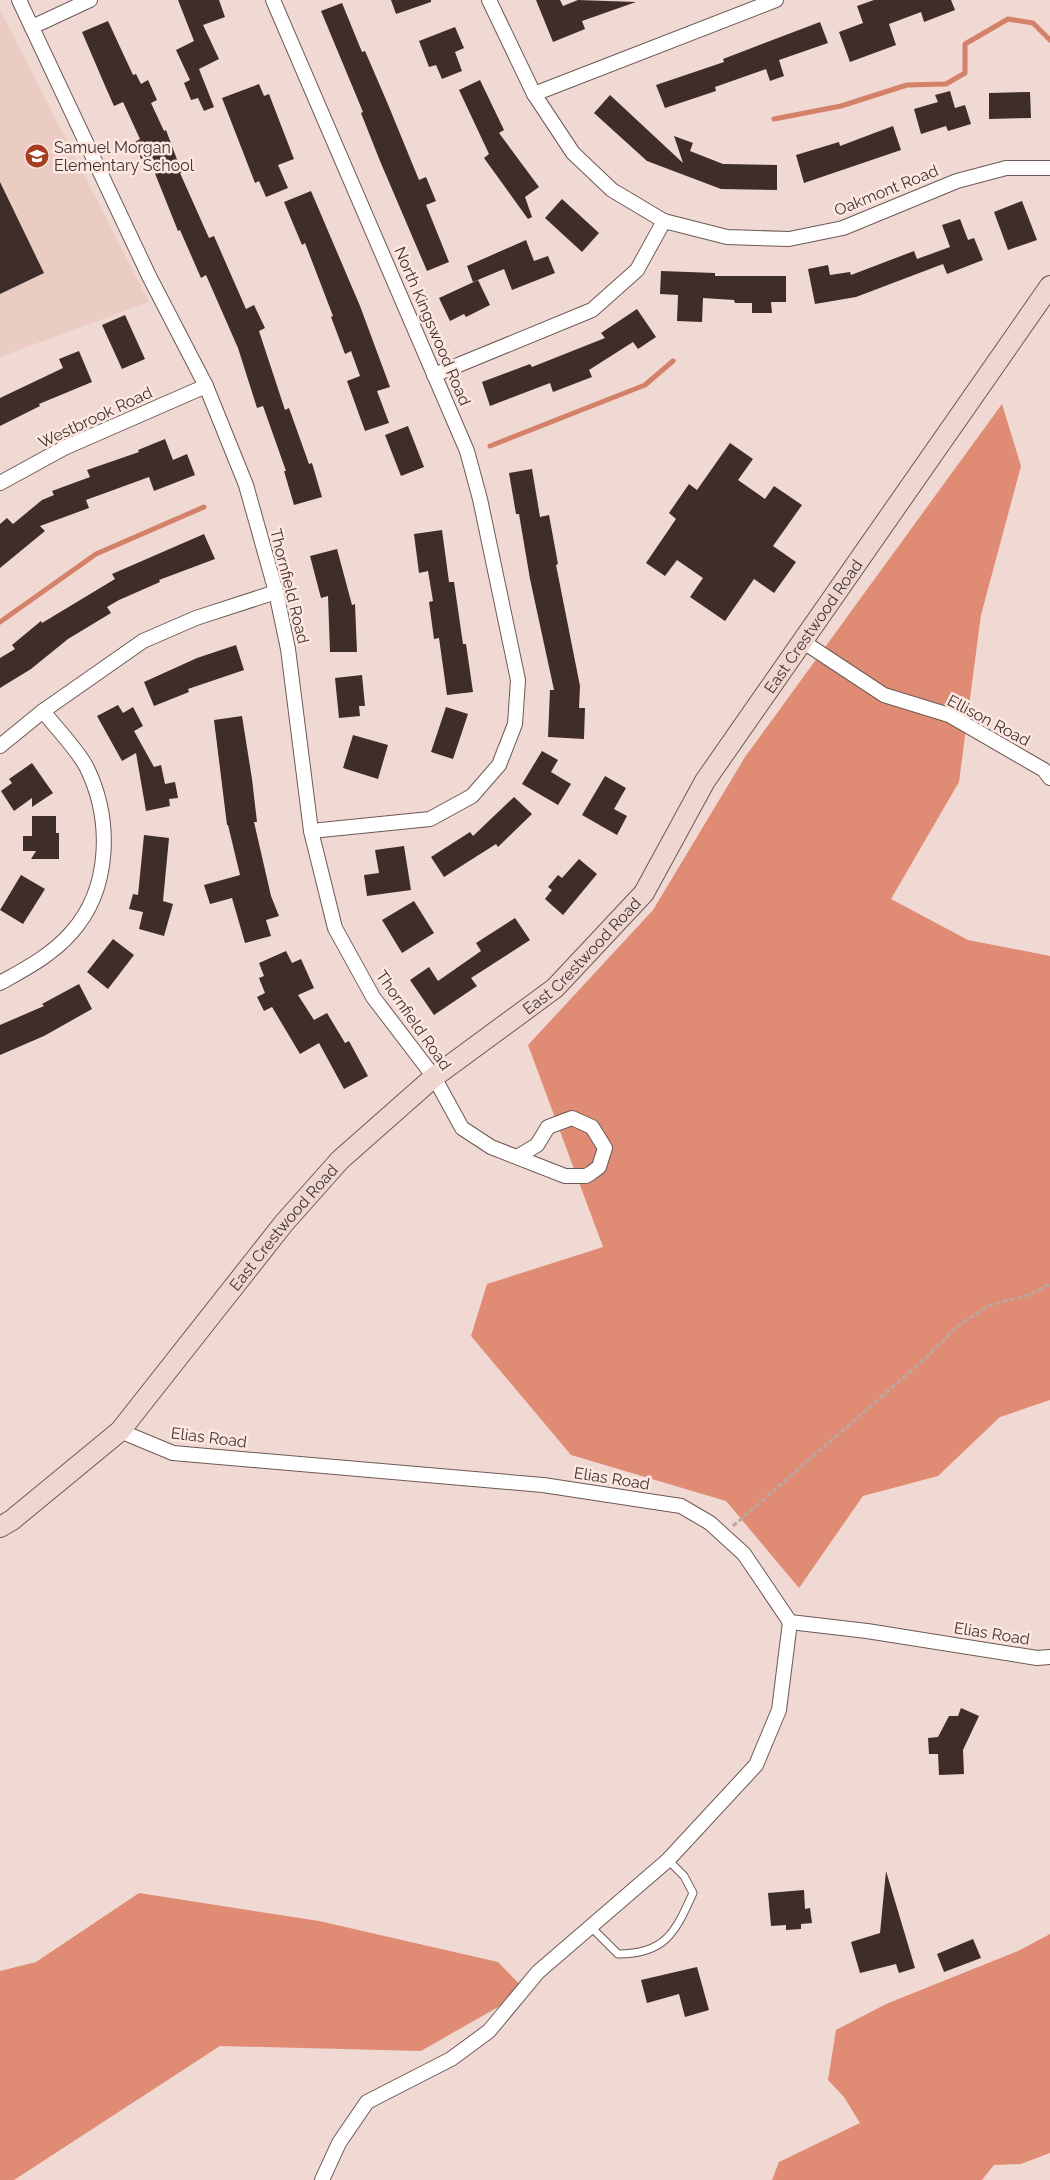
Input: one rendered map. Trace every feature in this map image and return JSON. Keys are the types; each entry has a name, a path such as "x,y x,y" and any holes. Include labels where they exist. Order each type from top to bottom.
{"street":[{"name":"Thornfield Road","path":"19,0 149,276 206,386 246,485 276,592 288,649 312,831 335,928 373,997 434,1077 462,1128 491,1146 517,1157 565,1176 586,1176 599,1167 605,1148 592,1126 572,1118 548,1127 536,1145 517,1157"},
{"path":"32,27 90,0"},
{"name":"North Kingswood Road","path":"273,0 467,451 480,499 518,680 515,724 499,765 472,796 430,819 312,831"},
{"name":"Oakmont Road","path":"489,0 534,94 573,153 612,190 664,221 727,237 789,240 843,228 958,180 1006,168 1050,168"},
{"path":"534,94 776,0"},
{"path":"434,375 592,310 637,270 664,221"},
{"name":"East Crestwood Road","path":"0,1527 20,1514 120,1431 284,1223 333,1167 434,1077 555,988 644,893 705,781 1050,286"},
{"name":"Westbrook Road","path":"0,483 64,448 206,386"},
{"path":"0,746 43,711 143,642 196,618 276,592"},
{"name":"Ellison Road","path":"802,642 884,695 949,715 1044,770 1050,778"},
{"path":"0,983 34,964 72,933 94,899 104,858 102,812 87,767 43,711"},
{"name":"Elias Road","path":"120,1431 174,1453 543,1485 681,1506 710,1523 744,1554 790,1622 867,1631 1037,1658 1050,1657"},
{"path":"322,2180 339,2143 367,2102 451,2059 489,2031 538,1972 668,1860 756,1765 779,1710 790,1622"}],"lane":[{"path":"591,1927 618,1954 638,1954 662,1944 681,1920 693,1893 684,1876 668,1860"}],"path":[{"path":"723,1535 926,1358 959,1325 990,1305 1029,1295 1050,1284"}],"shaded area":[{"name":"Samuel Morgan Elementary School","path":"0,10 149,302 0,357"},
{"path":"1002,404 1021,466 981,615 959,782 891,899 968,940 1050,956 1050,1400 1000,1417 938,1476 863,1496 799,1588 726,1501 571,1455 471,1336 487,1284 603,1247 528,1045 653,910 745,757"},
{"path":"139,1893 319,1921 498,1962 526,1991 421,2051 220,2046 14,2180 0,2180 0,1971 36,1962"},
{"path":"1050,1934 1050,2153 1021,2164 994,2165 982,2180 772,2180 779,2162 860,2123 844,2097 828,2080 836,2030 886,2004 1018,1951"}],"building":[{"path":"178,0 219,0 225,17 203,25 219,59 199,69 214,107 204,111 198,98 191,100 184,83 190,80 176,50 194,41"},
{"path":"391,0 431,0 431,2 396,14"},
{"path":"536,0 560,0 563,6 578,0 636,2 582,21 585,29 553,42"},
{"path":"874,0 951,0 955,10 924,22 921,12 889,24 896,45 850,62 839,32 863,23 857,6"},
{"path":"342,3 362,52 365,51 419,180 426,177 436,201 426,205 449,262 427,271 380,161 361,113 363,112 321,11"},
{"path":"108,21 133,75 136,74 141,84 148,80 157,100 151,103 164,131 166,130 182,173 180,173 209,238 214,236 246,309 254,305 265,328 259,331 285,410 289,408 309,464 312,463 322,497 294,505 284,471 286,471 263,406 257,408 238,348 206,275 201,278 180,230 178,231 148,156 141,159 135,142 140,139 123,102 114,106 82,32"},
{"path":"820,22 828,43 779,60 784,76 770,81 766,69 715,87 716,91 665,108 656,85 724,62 723,59"},
{"path":"455,27 464,48 455,52 462,71 442,79 436,65 429,67 419,41"},
{"path":"480,80 504,130 499,133 539,187 525,197 532,217 528,219 484,158 489,154 459,90"},
{"path":"259,84 264,96 269,94 294,159 278,165 288,188 266,197 259,181 255,183 222,98"},
{"path":"950,91 955,108 965,105 971,124 948,131 946,126 921,134 914,109 938,102 935,95"},
{"path":"1030,92 1031,118 989,119 989,93"},
{"path":"610,95 683,163 674,136 693,143 690,151 723,164 777,165 777,190 721,189 647,161 594,113"},
{"path":"893,126 901,150 804,183 796,155 839,142 840,146"},
{"path":"0,182 44,273 0,294"},
{"path":"311,191 360,306 390,387 377,391 389,423 365,431 347,381 360,376 351,351 345,354 331,317 333,316 305,243 302,245 284,202"},
{"path":"562,199 599,233 582,252 545,218"},
{"path":"1022,201 1037,240 1008,250 994,212"},
{"path":"960,219 968,240 974,238 983,260 947,274 943,264 856,297 815,304 808,269 828,265 830,275 850,272 851,275 914,251 917,259 950,247 942,225"},
{"path":"526,240 534,261 548,256 555,273 512,290 504,269 473,282 467,266"},
{"path":"661,271 715,273 715,276 786,276 786,302 771,302 772,313 752,313 752,303 735,303 734,300 703,298 702,322 677,321 678,295 660,294"},
{"path":"478,280 490,305 466,317 464,314 450,321 439,298"},
{"path":"637,309 656,337 638,349 633,342 589,370 592,377 553,392 550,383 490,406 482,382 530,364 532,367 605,338 601,333"},
{"path":"125,315 145,359 122,369 102,325"},
{"path":"79,351 92,382 39,404 40,406 0,426 0,398 63,368 59,359"},
{"path":"408,426 424,467 401,476 385,435"},
{"path":"165,439 173,460 187,454 195,475 154,491 149,477 86,500 89,508 40,526 45,531 0,568 0,524 7,518 13,524 42,500 54,495 52,491 90,477 87,470 139,452 138,450"},
{"path":"730,443 753,459 738,480 765,499 774,486 802,505 773,546 796,562 774,593 754,579 725,621 690,597 703,578 677,560 665,576 646,563 676,519 669,513 689,484 697,490"},
{"path":"532,469 540,517 549,515 558,564 556,565 580,686 579,708 585,708 584,739 548,737 550,690 554,690 509,473"},
{"path":"442,530 449,582 454,582 463,644 466,644 473,692 447,695 439,638 434,639 429,602 433,601 428,571 419,573 414,534"},
{"path":"204,534 215,559 159,580 160,582 107,607 111,613 68,639 31,669 0,688 0,658 15,649 12,645 41,621 42,623 115,579 112,574"},
{"path":"337,549 352,605 355,604 357,652 330,652 328,596 321,598 310,556"},
{"path":"236,645 244,670 188,689 189,692 154,706 144,682 197,658"},
{"path":"362,675 365,706 359,706 360,716 339,718 335,678"},
{"path":"118,705 123,713 133,707 143,726 134,731 154,767 161,765 165,784 175,782 178,798 169,799 170,806 146,811 136,753 122,761 97,716"},
{"path":"446,707 468,714 453,759 431,752"},
{"path":"242,716 257,822 254,822 271,896 279,916 266,920 271,936 245,943 232,898 210,904 204,885 240,875 227,825 214,720"},
{"path":"353,735 388,745 378,779 343,768"},
{"path":"542,751 558,760 551,772 571,784 558,805 522,784"},
{"path":"32,763 53,793 32,807 32,798 14,811 1,791 12,783 9,779"},
{"path":"605,776 626,788 614,809 627,816 617,835 582,815"},
{"path":"514,797 532,814 498,847 496,844 444,877 431,857 470,832 473,836"},
{"path":"32,816 56,816 56,833 59,833 59,859 31,859 36,851 23,851 23,836 32,836"},
{"path":"144,835 169,838 163,901 173,904 164,936 139,929 143,912 129,909 133,894 138,895"},
{"path":"404,846 411,890 367,896 364,875 379,873 375,850"},
{"path":"579,859 597,874 563,915 545,899 552,890 548,887 558,875 562,878"},
{"path":"21,875 45,889 23,924 0,910"},
{"path":"414,901 434,933 402,953 382,920"},
{"path":"515,918 530,940 471,978 477,986 434,1015 410,980 429,967 438,981 481,951 476,943"},
{"path":"113,939 134,955 108,989 87,972"},
{"path":"286,951 292,963 301,959 314,988 298,995 314,1020 327,1013 345,1043 349,1041 368,1076 344,1089 319,1043 300,1054 272,1007 264,1011 257,997 265,993 259,978 264,976 259,963"},
{"path":"79,984 92,1009 44,1036 0,1055 0,1025 44,1006 42,1004"},
{"path":"961,1708 979,1716 963,1750 964,1774 939,1775 938,1754 929,1754 928,1738 938,1737 949,1716 958,1716"},
{"path":"886,1871 915,1968 899,1973 896,1964 860,1973 851,1942 880,1933"},
{"path":"804,1890 805,1909 810,1908 812,1923 801,1924 801,1929 786,1930 786,1925 771,1926 768,1893"},
{"path":"973,1939 981,1958 944,1972 937,1954"},
{"path":"697,1967 709,2010 685,2017 679,1994 647,2003 641,1980"}],"waterway":[{"path":"774,119 841,106 907,85 946,84 965,73 965,44 1008,19 1033,23 1050,40"},
{"path":"490,446 645,385 673,361"},
{"path":"0,622 96,554 204,507"}],"place":[{"name":"Samuel Morgan Elementary School","path":"37,156"}]}
